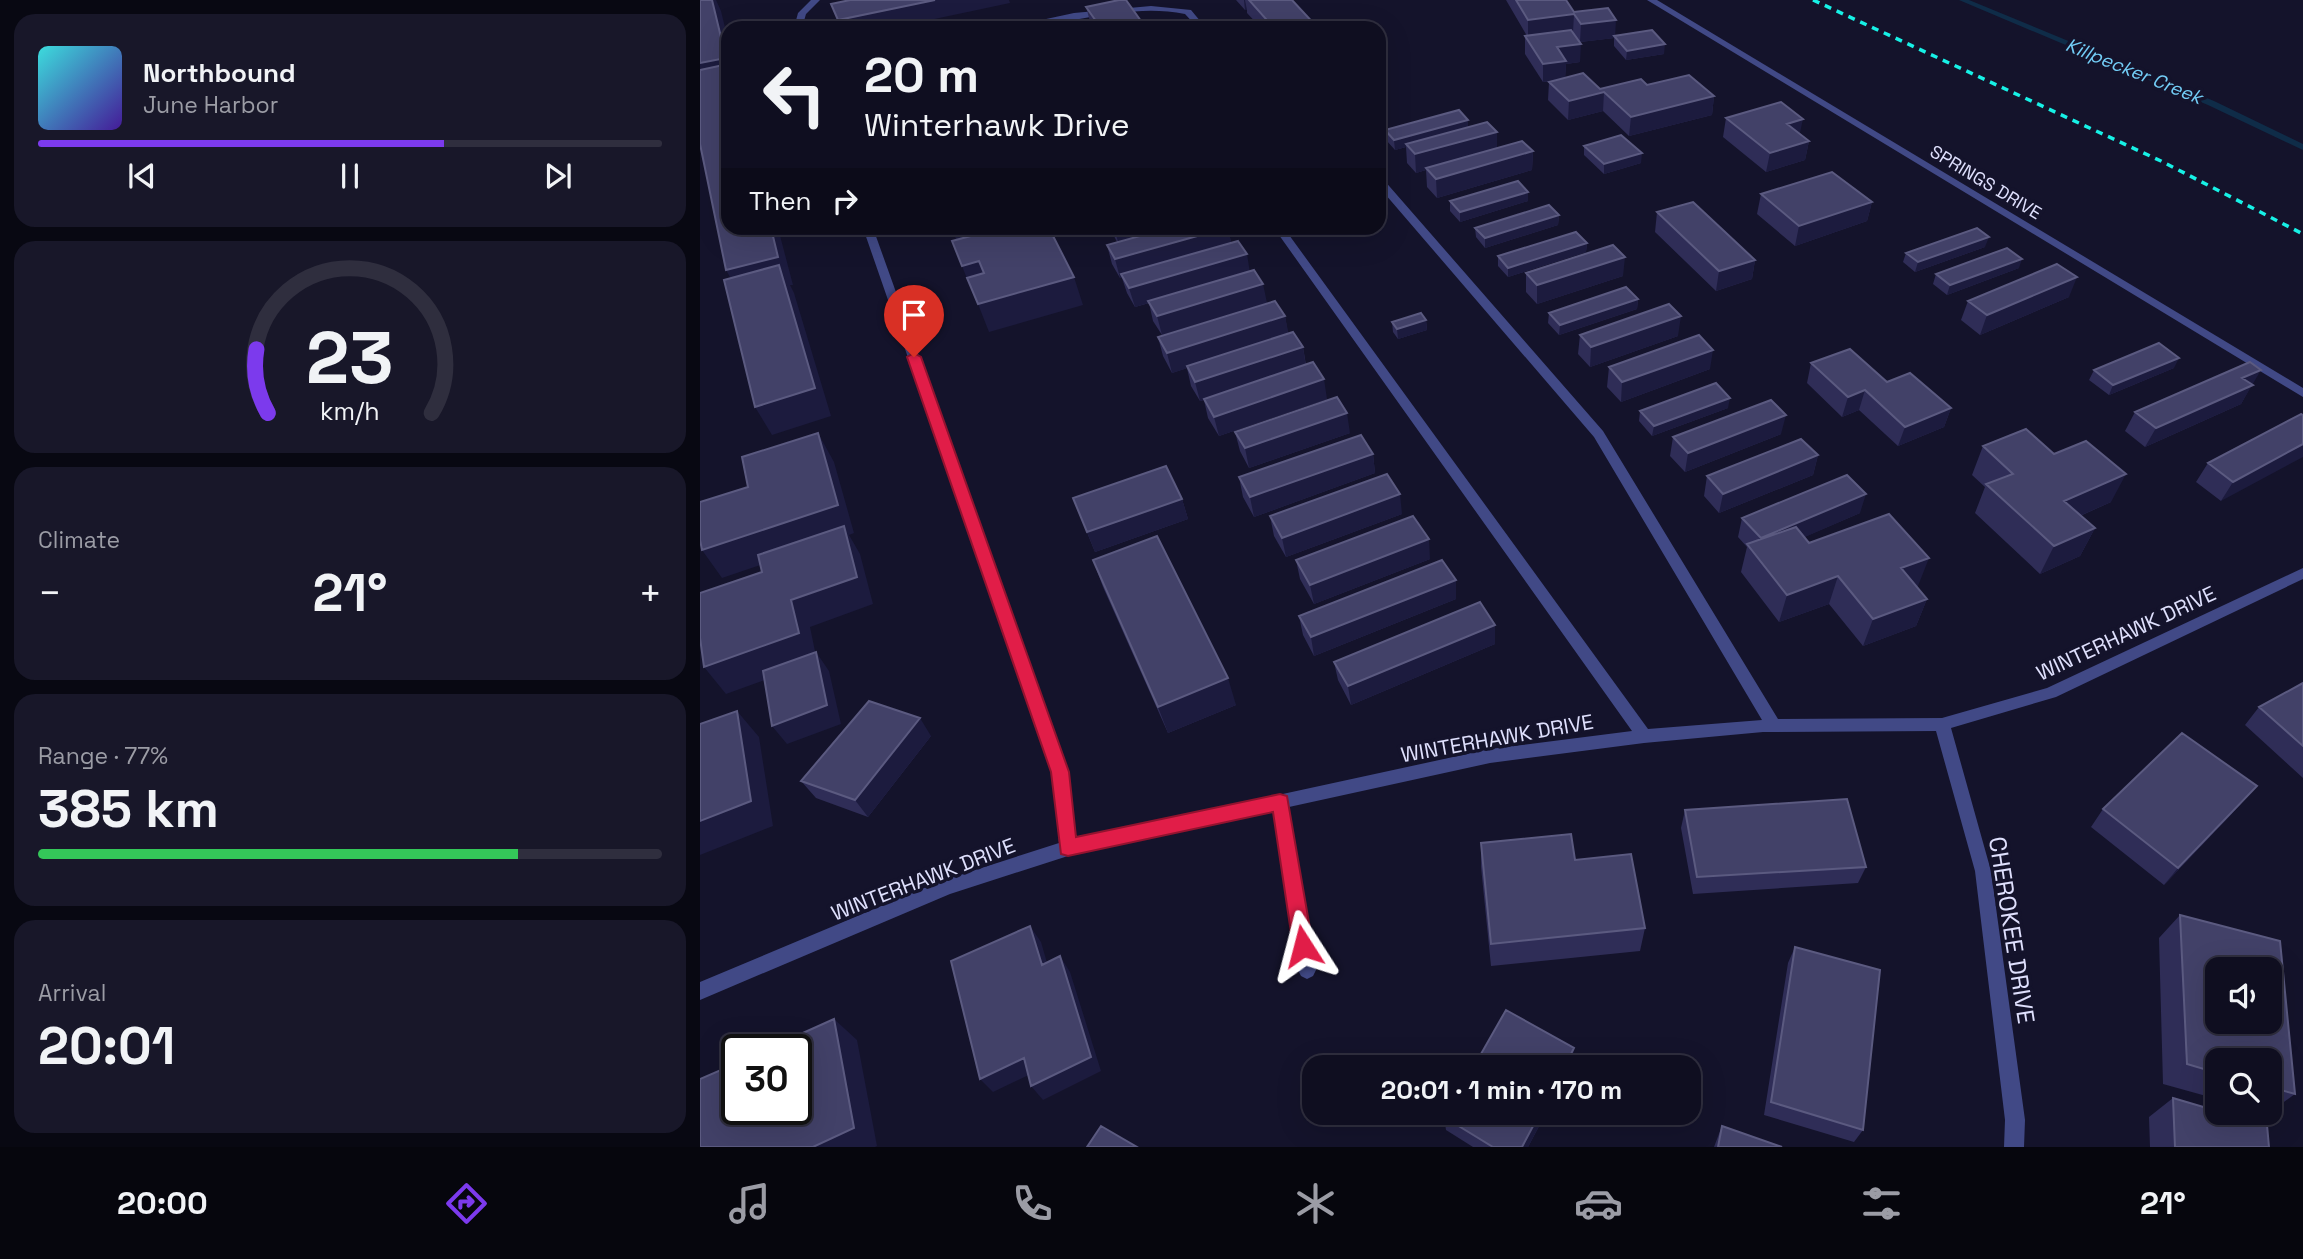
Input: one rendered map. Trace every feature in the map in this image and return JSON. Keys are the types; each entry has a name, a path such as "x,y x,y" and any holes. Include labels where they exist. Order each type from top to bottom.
{"street":[{"path":"800,21 802,13 816,0"},
{"name":"SPRINGS DRIVE","path":"1651,0 2303,393"},
{"path":"1040,21 1121,3 1160,2 1188,11 1196,21"},
{"path":"1386,189 1599,434 1774,726"},
{"path":"871,235 1060,772 1068,848"},
{"path":"1284,235 1644,736"},
{"name":"WINTERHAWK DRIVE","path":"700,992 947,887 1068,848 1490,756 1644,736 1774,726 1942,724 2051,693 2303,573"},
{"name":"CHEROKEE DRIVE","path":"1942,724 1983,871 2015,1120 2014,1147"},
{"path":"1280,802 1307,970"}],"building":[{"path":"700,0 712,0 721,37 721,59 700,63"},
{"path":"850,0 935,0 838,20 831,4"},
{"path":"1126,0 1141,21 1096,21 1086,7"},
{"path":"1249,0 1292,0 1312,21 1268,21"},
{"path":"1516,0 1566,0 1574,12 1608,8 1616,20 1581,24 1574,14 1528,20"},
{"path":"1571,30 1581,44 1557,47 1566,61 1543,64 1525,36"},
{"path":"1652,30 1665,44 1627,51 1614,36"},
{"path":"721,66 721,235 773,235 778,257 726,270 700,144 700,70"},
{"path":"1583,73 1600,89 1641,79 1647,85 1689,75 1714,96 1631,117 1604,92 1569,101 1549,82"},
{"path":"1781,102 1803,119 1787,124 1809,141 1770,153 1726,118"},
{"path":"1459,110 1468,120 1394,140 1386,130"},
{"path":"1487,122 1497,132 1415,154 1406,144"},
{"path":"1621,135 1642,153 1604,164 1584,146"},
{"path":"1522,141 1533,151 1436,179 1426,168"},
{"path":"1832,172 1872,202 1799,226 1761,194"},
{"path":"1518,181 1528,192 1460,212 1450,201"},
{"path":"1693,202 1755,260 1719,271 1657,212"},
{"path":"1549,205 1559,215 1485,238 1475,228"},
{"path":"1977,228 1989,237 1918,262 1906,253"},
{"path":"1576,232 1587,243 1508,268 1498,256"},
{"path":"975,235 1053,235 1074,277 978,304 967,278 984,273 979,261 962,266 952,241"},
{"path":"1143,235 1201,235 1115,259 1107,245"},
{"path":"1238,241 1247,254 1129,288 1121,274"},
{"path":"1613,245 1625,257 1537,285 1526,273"},
{"path":"2007,248 2022,259 1950,285 1936,274"},
{"path":"2057,264 2077,277 1987,315 1968,301"},
{"path":"779,265 815,388 755,407 724,280"},
{"path":"1254,270 1263,284 1157,316 1148,301"},
{"path":"1626,287 1638,299 1560,325 1549,313"},
{"path":"1275,301 1285,316 1167,353 1158,337"},
{"path":"1669,304 1681,316 1591,347 1580,335"},
{"path":"1421,313 1426,320 1397,329 1392,322"},
{"path":"1293,332 1303,347 1195,382 1187,366"},
{"path":"1699,335 1713,350 1622,382 1609,367"},
{"path":"2159,343 2179,358 2113,385 2094,370"},
{"path":"1850,349 1887,382 1910,373 1951,408 1905,427 1865,390 1848,397 1811,363"},
{"path":"1313,362 1324,379 1214,417 1204,399"},
{"path":"2250,362 2261,370 2242,378 2253,385 2156,428 2135,412"},
{"path":"1716,383 1730,398 1654,426 1640,411"},
{"path":"1337,397 1347,413 1245,448 1235,432"},
{"path":"1771,400 1786,415 1688,453 1673,437"},
{"path":"2301,414 2303,444 2233,482 2208,463"},
{"path":"2026,429 2054,454 2086,441 2126,474 2064,501 2095,528 2054,546 1986,484 2013,474 1983,446"},
{"path":"818,433 838,505 702,550 700,502 748,487 742,457"},
{"path":"1361,435 1373,454 1250,497 1239,477"},
{"path":"1801,439 1818,455 1723,494 1707,476"},
{"path":"1166,466 1182,499 1087,532 1073,498"},
{"path":"1387,474 1400,494 1282,538 1270,516"},
{"path":"1847,475 1866,494 1761,538 1742,518"},
{"path":"1889,514 1929,558 1901,568 1927,599 1873,619 1838,576 1787,595 1747,544 1796,527 1809,543"},
{"path":"1413,516 1429,539 1310,585 1296,560"},
{"path":"844,526 857,577 791,600 799,633 704,667 700,638 700,593 762,572 758,555"},
{"path":"1157,536 1228,678 1158,707 1093,560"},
{"path":"1442,560 1456,580 1311,637 1299,616"},
{"path":"1480,602 1495,625 1348,686 1334,662"},
{"path":"816,652 827,705 772,726 763,671"},
{"path":"2303,683 2303,746 2259,707"},
{"path":"869,701 920,718 855,800 801,781"},
{"path":"737,711 751,801 700,821 700,724"},
{"path":"2182,733 2257,786 2178,868 2103,809"},
{"path":"1847,799 1866,867 1697,877 1685,810"},
{"path":"1571,834 1575,860 1631,854 1645,928 1491,944 1481,843"},
{"path":"2180,915 2280,941 2282,957 2205,957 2205,1034 2282,1034 2282,961 2295,1094 2282,1090 2282,1048 2205,1048 2205,1069 2187,1064"},
{"path":"1030,926 1042,965 1060,956 1091,1057 1031,1086 1024,1058 980,1079 951,961"},
{"path":"1795,947 1880,970 1863,1130 1771,1102"},
{"path":"1506,1010 1574,1048 1570,1055 1480,1055"},
{"path":"834,1019 854,1128 813,1147 700,1147 700,1079 721,1070 721,1125 812,1125 812,1034 801,1034"},
{"path":"2173,1098 2205,1107 2205,1125 2267,1125 2269,1147 2175,1147"},
{"path":"1457,1125 1534,1125 1522,1147 1493,1147"},
{"path":"1101,1126 1137,1147 1087,1147"},
{"path":"1722,1126 1782,1147 1718,1147"}],"waterway":[{"name":"Killpecker Creek","path":"1963,0 2211,103 2303,147"}],"railway":[{"path":"1813,0 2161,161 2303,234"}],"route":[{"path":"914,357 1060,772 1068,848 1280,802 1303,946"}]}
